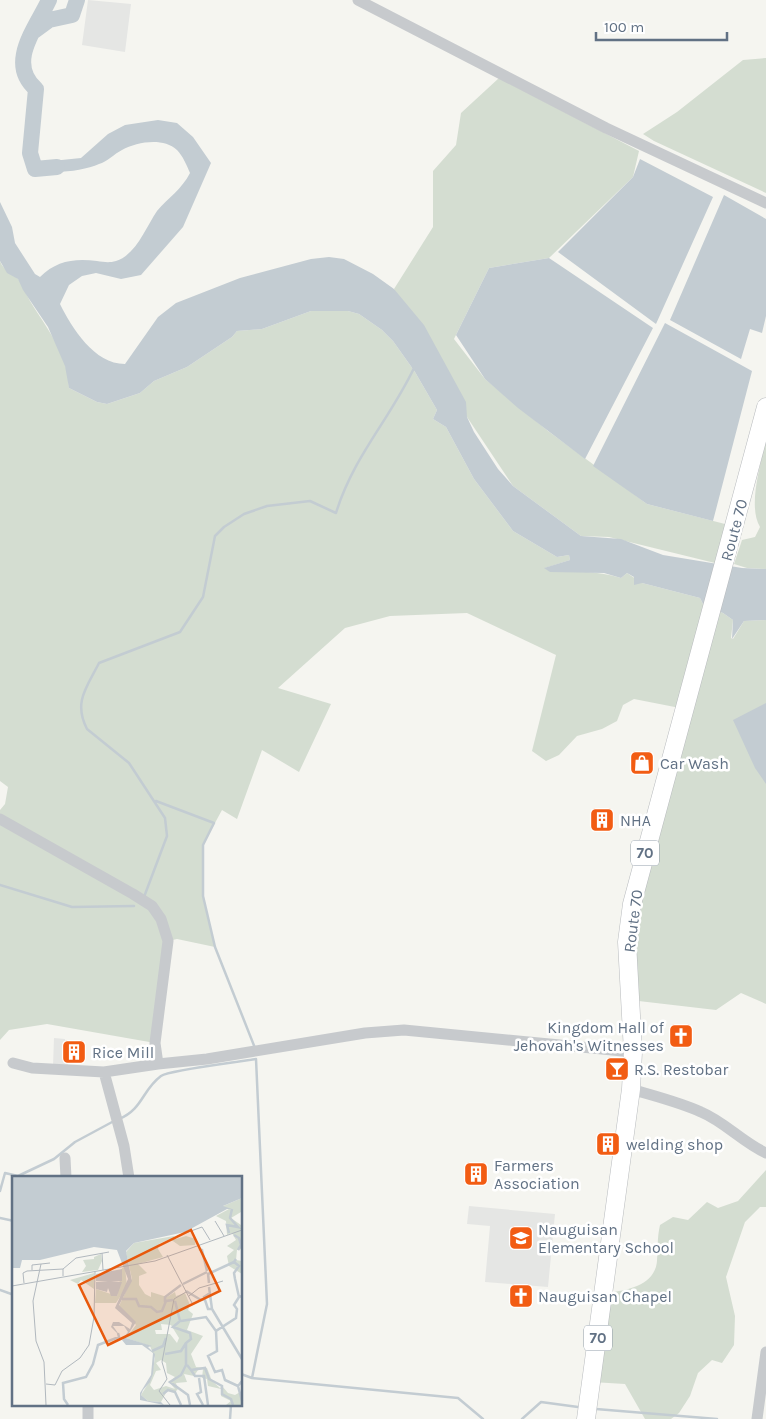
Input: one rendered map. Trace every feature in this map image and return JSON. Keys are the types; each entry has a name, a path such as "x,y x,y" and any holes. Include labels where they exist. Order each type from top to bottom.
{"highway":[{"name":"Route 70","path":"586,1419 631,1089 633,1052 628,942 632,904 766,407"}],"street":[{"path":"358,0 606,128 766,203"},
{"path":"0,819 133,894 152,906 161,919 168,941 155,1043 158,1064"},
{"path":"12,1063 32,1068 104,1072 207,1059 365,1033 404,1030 633,1052"},
{"path":"104,1072 124,1146 129,1176"},
{"path":"631,1089 701,1112 726,1126 751,1146 766,1153"},
{"path":"65,1158 66,1176"},
{"path":"757,1419 766,1352"},
{"path":"88,1406 88,1419"}],"shaded area":[{"path":"88,0 131,4 125,52 82,45"},
{"path":"766,58 766,193 654,141 643,134 677,112 743,60"},
{"path":"499,78 639,151 633,177 549,258 489,268 454,339 485,379 548,431 647,504 725,524 719,564 609,537 581,536 513,486 467,417 394,289 433,227 433,171 456,145 461,113"},
{"path":"158,120 177,123 193,137 211,163 183,227 141,275 121,279 96,273 82,276 69,285 60,304 78,334 94,351 103,358 125,364 158,317 176,303 240,278 311,259 329,257 344,259 373,274 394,289 424,325 466,402 467,417 474,432 498,469 513,486 581,536 621,539 663,555 742,568 766,569 766,620 744,621 732,639 733,620 723,613 704,606 700,598 642,583 634,585 634,577 627,573 621,578 604,573 550,572 544,568 570,560 569,555 557,557 513,531 474,479 446,427 433,419 437,410 415,372 393,341 382,330 359,314 348,311 311,311 262,329 237,331 232,337 187,367 154,381 140,393 107,404 97,402 69,388 65,366 48,327 23,290 18,279 7,273 0,261 0,202 12,227 15,243 35,274 40,277 52,267 66,262 89,260 111,262 123,258 135,247 157,211 179,189 190,173 177,150 165,143 142,143 128,147 108,160 85,169 50,172 35,169 42,162 81,158 108,134 125,125"},
{"path":"640,159 713,197 656,324 558,252 633,177"},
{"path":"724,195 766,219 766,316 762,333 750,329 741,359 670,320"},
{"path":"549,258 653,328 585,459 518,408 485,379 456,335 489,268"},
{"path":"0,261 19,280 56,342 65,365 69,388 97,402 107,404 140,393 154,381 187,367 232,337 237,331 262,329 311,311 348,311 359,314 382,330 393,341 415,372 437,410 433,419 446,427 474,479 513,531 557,557 569,555 570,560 545,568 612,575 621,578 627,573 642,583 700,598 704,606 723,613 733,620 731,638 733,639 744,621 766,620 766,1004 741,993 716,1010 630,1000 627,942 685,709 634,699 623,705 617,721 602,729 577,736 559,755 546,761 532,751 556,655 467,613 390,616 345,628 278,688 331,704 299,772 262,750 237,819 222,810 203,845 203,896 215,947 177,939 168,941 155,1043 47,1024 9,1030 0,1040 0,810 5,804 8,787 0,781"},
{"path":"665,323 752,371 713,521 647,504 593,466"},
{"path":"766,438 766,569 747,568 734,564 742,540 755,537 760,527 756,518 755,496"},
{"path":"766,703 766,784 755,768 733,720"},
{"path":"54,1038 65,1039 65,1044 69,1044 68,1067 53,1066"},
{"path":"766,1170 766,1207 760,1207 745,1222 726,1277 735,1316 734,1345 722,1363 712,1360 698,1373 690,1396 679,1413 671,1419 645,1419 625,1384 592,1382 605,1293 630,1289 645,1282 651,1276 657,1261 660,1225 673,1217 688,1220 707,1202 718,1208 738,1201"},
{"name":"Nauguisan Elementary School","path":"469,1206 555,1214 548,1287 485,1282 490,1226 467,1224"}],"waterway":[{"path":"49,0 26,45 24,68 27,79 36,89 30,153 35,169 57,167"},
{"path":"34,31 49,20 72,15 77,0"},
{"path":"144,897 167,836 165,818 129,763 87,729 81,711 81,703 90,680 99,663 180,632 203,597 215,536 224,527 244,514 267,506 310,501 336,513 352,474 414,368"},
{"path":"156,801 214,823 203,845 203,896 215,947 255,1048"},
{"path":"0,885 72,907 134,906"},
{"path":"119,1119 127,1115 138,1105 150,1087 161,1076 191,1069 256,1059 267,1304 252,1378"},
{"path":"0,1191 5,1173 18,1176 54,1159 75,1142 114,1121"},
{"path":"0,1218 12,1221"},
{"path":"0,1290 12,1294"},
{"path":"242,1374 252,1378 458,1398 483,1419"},
{"path":"522,1419 541,1402 578,1407"},
{"path":"230,1419 231,1406"},
{"path":"596,1409 717,1419"}],"place":[{"name":"Car Wash","path":"642,763"},
{"name":"NHA","path":"602,820"},
{"name":"Kingdom Hall of Jehovah's Witnesses","path":"681,1036"},
{"name":"Rice Mill","path":"74,1052"},
{"name":"R.S. Restobar","path":"617,1069"},
{"name":"welding shop","path":"608,1144"},
{"name":"Farmers Association","path":"476,1174"},
{"name":"Nauguisan Elementary School","path":"521,1238"},
{"name":"Nauguisan Chapel","path":"521,1296"}]}
